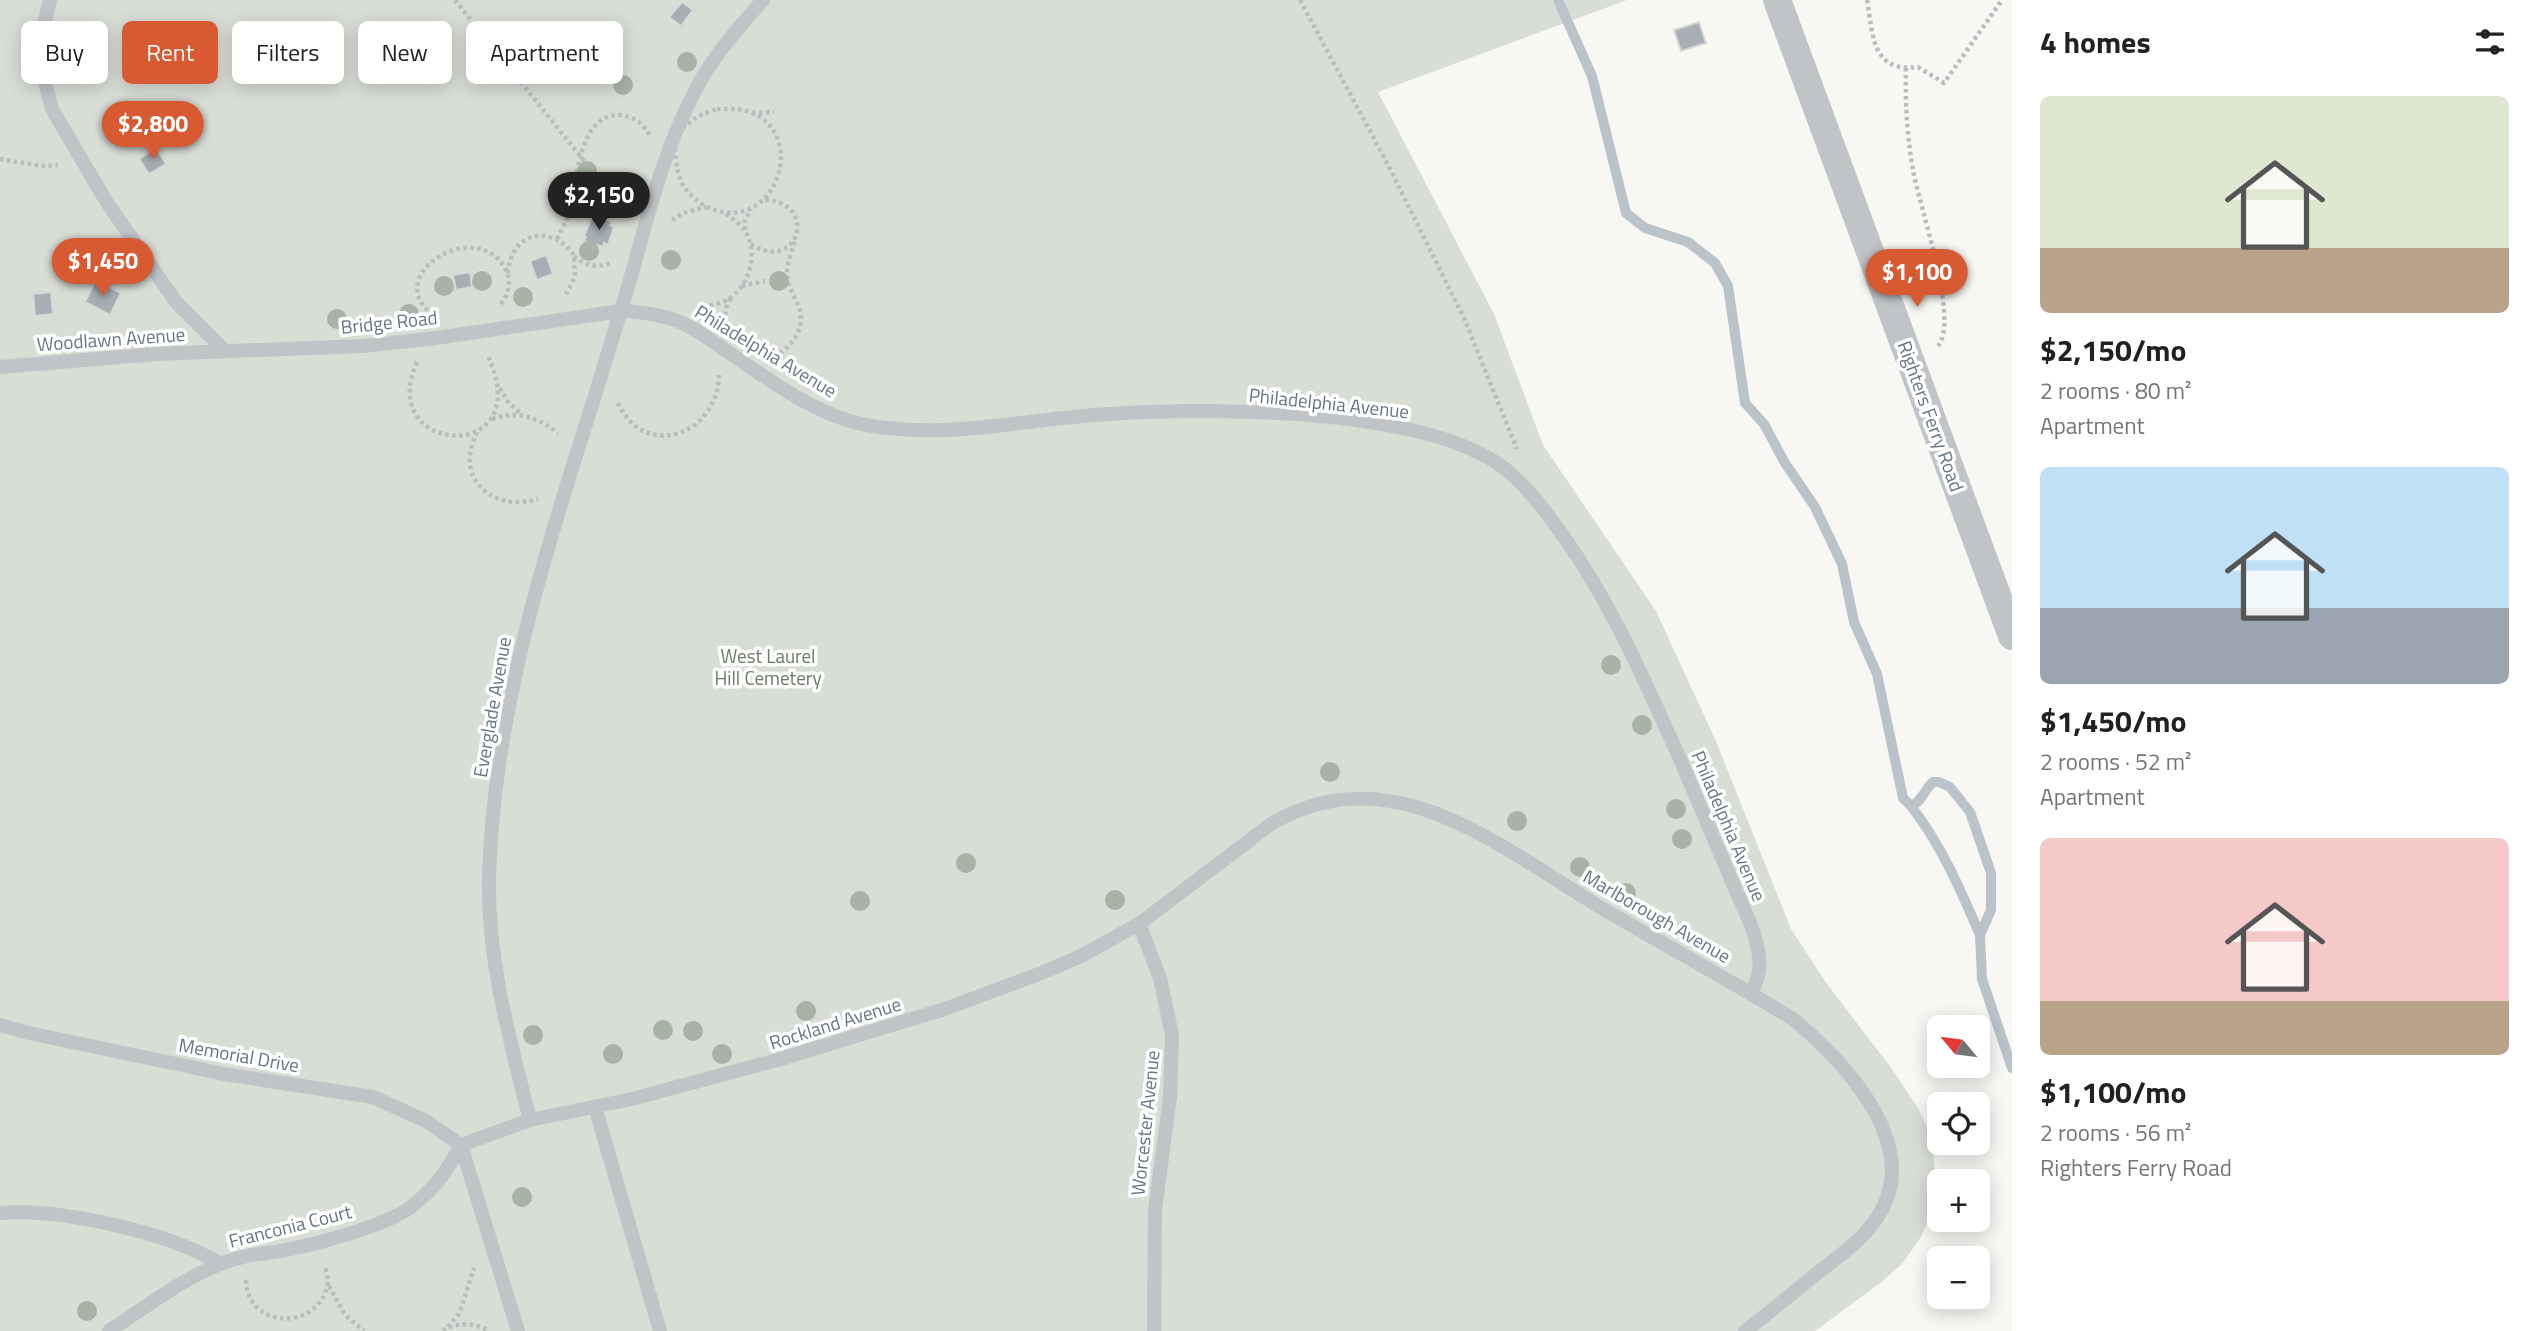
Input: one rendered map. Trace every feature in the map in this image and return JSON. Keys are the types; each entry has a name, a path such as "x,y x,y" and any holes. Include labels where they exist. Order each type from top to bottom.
{"street":[{"name":"Righters Ferry Road","path":"1777,0 2012,636"}],"lane":[{"path":"50,0 39,44 40,64 52,109 79,158 176,302 225,351"},
{"path":"621,311 663,161 674,135 700,82 763,0"},
{"name":"Philadelphia Avenue","path":"621,311 657,315 690,327 822,410 864,425 892,429 960,429 1087,416 1217,411 1367,423 1431,435 1481,454 1518,480 1538,502 1579,559 1629,647 1751,926 1759,953 1760,971 1751,994"},
{"name":"Bridge Road","path":"225,351 362,346 621,311"},
{"name":"Everglade Avenue","path":"530,1121 496,971 490,912 491,830 507,715 520,652 566,486 621,311"},
{"name":"Woodlawn Avenue","path":"0,367 225,351"},
{"name":"Marlborough Avenue","path":"1139,924 1271,824 1293,811 1339,799 1370,800 1428,810 1459,822 1793,1019 1816,1038 1835,1059 1872,1109 1886,1133 1892,1151 1893,1169 1885,1204 1863,1235 1745,1331"},
{"name":"Rockland Avenue","path":"530,1121 778,1060 944,1009 1081,956 1139,924"},
{"name":"Worcester Avenue","path":"1139,924 1160,978 1172,1035 1170,1097 1155,1210 1154,1331"},
{"name":"Memorial Drive","path":"0,1025 224,1074 373,1097 426,1121 461,1145"},
{"path":"595,1107 660,1331"},
{"path":"518,1331 461,1145 530,1121"},
{"name":"Franconia Court","path":"109,1331 182,1284 220,1264 247,1254 281,1251 322,1242 389,1219 410,1208 447,1171 461,1145"},
{"name":"Franconia Court","path":"0,1213 40,1213 83,1219 135,1231 190,1248 220,1264"}],"path":[{"path":"455,0 632,222 639,246 600,266 586,264 557,239 547,235 522,241 509,261 509,287 504,299 488,317 469,332"},
{"path":"1300,0 1387,163 1464,318 1517,446 1520,462 1518,480"},
{"path":"1867,0 1874,41 1883,60 1906,68 1918,66 1944,83 2002,0"},
{"path":"1906,68 1907,120 1912,166 1945,302 1944,339 1935,349"},
{"path":"745,230 725,213 706,207 687,190 680,178 674,135 698,116 717,109 735,109 751,113 774,112"},
{"path":"725,213 751,208 764,200 779,178 780,148 773,133 751,113"},
{"path":"557,239 569,212 585,142 592,128 602,120 613,115 638,120 646,128 663,161"},
{"path":"0,159 55,166 79,158"},
{"path":"569,212 580,202 592,198 617,202"},
{"path":"751,208 745,220 745,230 751,244 752,257 742,286 732,297 724,318 727,332 741,361 775,356 788,349 801,323 800,310 790,289 787,270 798,230 793,211 775,200 764,200"},
{"path":"751,244 768,253 787,248 795,240"},
{"path":"508,274 502,263 493,256 468,247 441,254 427,266 419,278 416,290 418,300 435,316 469,332 484,349 499,387 520,413 550,427 577,450"},
{"path":"548,321 575,277 574,255"},
{"path":"742,286 765,281"},
{"path":"657,315 713,304 732,297"},
{"path":"429,339 415,367 411,397 414,410 422,423 433,432 461,436 477,432 491,420 520,413"},
{"path":"604,366 619,407 628,420 654,434 680,434 705,417 713,403 719,386 715,344"},
{"path":"491,420 499,387"},
{"path":"477,432 471,448 470,464 483,490 494,498 520,503 566,486"},
{"path":"446,1329 459,1314 465,1299 486,1223"},
{"path":"247,1254 245,1284 249,1297 264,1315 278,1321 291,1322 314,1310 323,1298 328,1284"},
{"path":"326,1266 328,1284 345,1315 364,1331"},
{"path":"446,1329 462,1324 475,1325 489,1331"}],"green space":[{"name":"West Laurel Hill Cemetery","path":"0,0 1627,0 1378,92 1494,314 1543,445 1656,611 1715,739 1791,929 1827,984 1892,1069 1918,1108 1927,1127 1927,1155 1933,1155 1935,1169 1927,1169 1927,1223 1902,1264 1880,1283 1815,1331 0,1331"}],"building":[{"path":"682,2 693,10 681,26 669,17"},
{"path":"1699,22 1706,43 1681,51 1674,30"},
{"path":"156,148 166,164 149,174 139,159"},
{"path":"593,215 612,222 610,225 614,227 608,245 604,243 603,247 584,241"},
{"path":"546,255 553,274 537,280 530,261"},
{"path":"470,272 472,287 456,290 453,275"},
{"path":"96,280 121,293 110,315 85,302"},
{"path":"51,292 53,314 35,316 33,294"}],"waterway":[{"path":"1558,0 1592,76 1626,213 1645,228 1688,242 1715,263 1728,286 1745,403 1764,424 1785,463 1815,507 1842,564 1854,622 1877,674 1903,798 1911,806 1918,802 1933,782 1939,782 1950,787 1970,812 1991,873 1991,910 1980,935 1982,979 2012,1068"},
{"path":"1911,806 1941,852 1980,935"}]}
